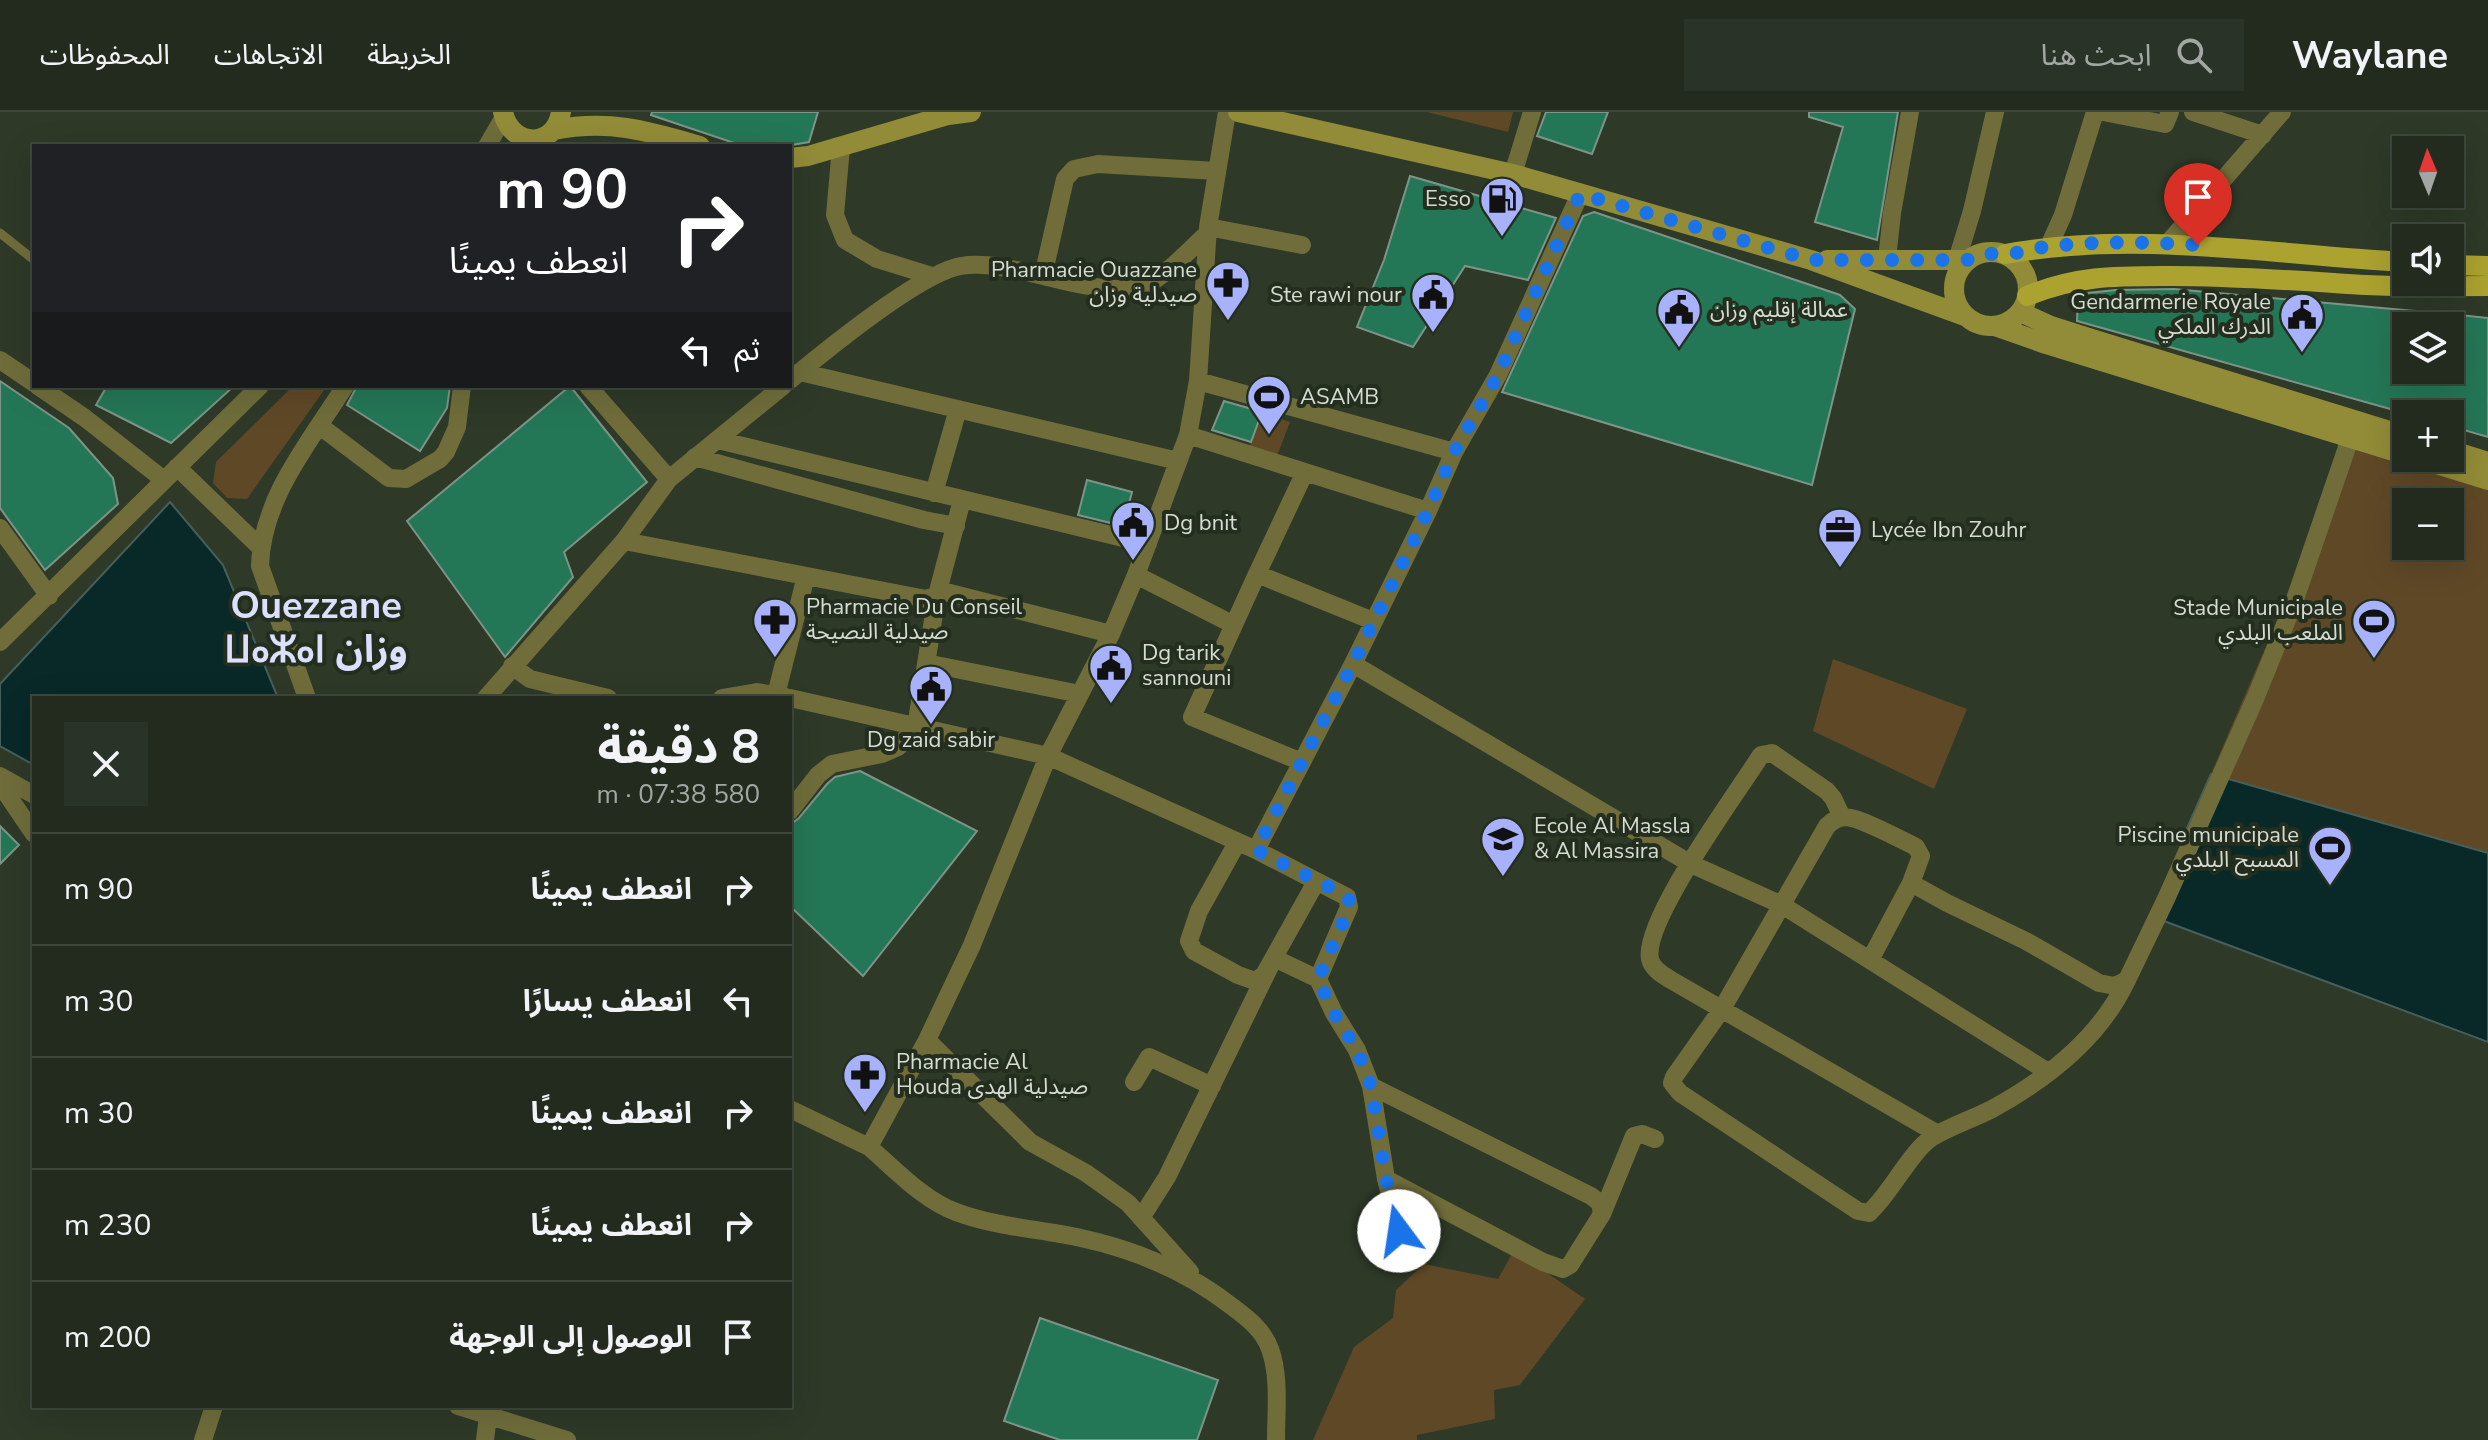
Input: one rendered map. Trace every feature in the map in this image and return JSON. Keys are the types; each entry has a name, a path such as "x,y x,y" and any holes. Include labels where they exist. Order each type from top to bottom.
{"main road":[{"path":"603,112 643,130"},
{"path":"792,158 841,147 948,115 971,112"},
{"path":"1238,112 1513,174 1811,260 1984,325 2046,344 2353,429 2392,434"},
{"path":"503,114 508,127 526,143 546,136 558,121 643,130 693,144"},
{"path":"1811,260 1962,260 1979,254 2005,254 2049,246 2168,243 2392,261"},
{"path":"2005,254 2016,261 2023,271 2027,283 2024,304"},
{"path":"1962,260 1954,281 1958,306 1965,316"},
{"path":"2464,265 2488,266"},
{"path":"1995,326 2009,321 2024,304 2065,281 2119,276 2225,276 2381,286 2488,286"},
{"path":"2024,304 2051,326 2353,429 2392,448"},
{"path":"2464,454 2488,462"},
{"path":"2462,472 2488,480"}],"street":[{"path":"869,1147 927,1040 996,890 1048,756 1111,634 1188,435 1198,381 1208,230 1227,112"},
{"path":"1513,174 1532,112"},
{"path":"1887,259 1910,112"},
{"path":"1962,260 1995,112"},
{"path":"2049,246 2063,215 2095,112"},
{"path":"2103,112 2165,124 2170,112"},
{"path":"2193,112 2263,135"},
{"path":"2168,243 2282,112"},
{"path":"488,144 503,114"},
{"path":"841,147 835,215 845,240 877,259 932,276"},
{"path":"1043,276 1065,179 1074,169 1098,164 1216,171"},
{"path":"1256,850 1353,664 1454,452 1498,375 1580,194"},
{"path":"1208,230 1302,245"},
{"path":"795,376 932,276 950,269 979,265 1105,287 1134,287 1147,284 1208,230"},
{"path":"0,360 32,382"},
{"path":"795,376 958,409 1178,461"},
{"path":"1198,381 1454,452"},
{"path":"4,632 49,596 258,388"},
{"path":"306,696 260,566 261,548 272,505 298,456 344,388"},
{"path":"320,426 389,478 406,479 440,459 446,452 457,427 462,388"},
{"path":"590,388 669,479"},
{"path":"488,696 624,541 669,479 781,388"},
{"path":"56,392 170,474 261,548"},
{"path":"934,493 958,409"},
{"path":"1870,960 1911,883 1921,856 1916,847 1854,819 1842,817 1827,826 1722,1009 1672,1083 1675,1088 1858,1211 1871,1211 1927,1142 1994,1108 2074,1051 2119,998 2255,699 2293,605 2353,429"},
{"path":"1188,435 1428,511"},
{"path":"718,440 1148,544"},
{"path":"695,457 956,526"},
{"path":"1302,762 1192,717 1305,472"},
{"path":"792,807 818,775 832,764 882,754 898,747 916,727 937,595 962,500"},
{"path":"0,528 49,596"},
{"path":"624,541 926,599 946,592 1111,634"},
{"path":"1257,574 1373,621"},
{"path":"1136,575 1234,625"},
{"path":"785,696 806,576"},
{"path":"926,663 1080,694"},
{"path":"1353,664 1691,864 1782,905 2048,1072"},
{"path":"512,666 530,679 600,696"},
{"path":"730,696 741,693 774,696"},
{"path":"792,699 1048,756 1256,850 1347,897 1349,907 1318,979"},
{"path":"1842,817 1827,791 1772,753 1761,755 1662,909 1650,958 1653,967 1661,973 1938,1134"},
{"path":"0,776 32,794"},
{"path":"0,784 32,831"},
{"path":"1237,843 1199,911 1189,946 1251,981 1261,979 1316,882"},
{"path":"1911,883 2026,941 2099,983 2115,986 2127,980"},
{"path":"1274,958 1318,979 1357,1050 1371,1086 1386,1179 1406,1257"},
{"path":"1141,1218 1167,1177 1274,958"},
{"path":"927,1040 1030,1142 1107,1186 1128,1203 1200,1282 1251,1321 1265,1336 1272,1352 1275,1373 1276,1440"},
{"path":"1134,1082 1149,1057 1212,1086"},
{"path":"1371,1086 1591,1196 1600,1203 1602,1214"},
{"path":"792,1110 869,1147 930,1198 953,1211 1138,1254 1200,1282"},
{"path":"1386,1179 1543,1262 1563,1269 1570,1265 1602,1214 1634,1136 1642,1134 1655,1139"},
{"path":"203,1440 213,1408"},
{"path":"464,1408 567,1440"},
{"path":"485,1440 488,1416"}],"lane":[{"path":"0,233 32,258"}],"shaded area":[{"path":"1427,112 1513,112 1508,132"},
{"path":"291,388 326,388 247,499 227,498 213,483 216,462"},
{"name":"ASAMB","path":"1262,412 1290,422 1275,461 1248,451"},
{"name":"Stade Municipale الملعب البلدي","path":"2357,435 2392,445 2392,472 2464,472 2464,466 2488,473 2488,853 2211,774"},
{"path":"1833,659 1967,709 1934,789 1813,731"},
{"path":"1514,1250 1585,1299 1520,1385 1494,1390 1495,1419 1417,1435 1417,1440 1313,1440 1354,1347 1393,1318 1396,1290 1424,1264 1498,1279"}],"water":[{"path":"170,502 223,565 277,696 32,696 32,764 0,746 0,684"},
{"name":"Piscine municipale المسبح البلدي","path":"2211,774 2488,853 2488,1042 2164,921 2187,828"}],"building":[{"path":"652,112 818,112 809,142 792,145 737,144 651,115"},
{"path":"1546,112 1608,112 1592,154 1537,136"},
{"path":"1809,112 1898,112 1877,240 1815,222 1843,127 1809,117"},
{"path":"1410,176 1556,218 1528,280 1465,266 1413,347 1357,327 1384,260"},
{"name":"عمالة إقليم وزان","path":"1594,212 1840,295 1855,309 1812,485 1502,392 1583,216"},
{"name":"Gendarmerie Royale الدرك الملكي","path":"2174,289 2425,312 2392,312 2392,384 2464,384 2464,315 2488,318 2488,437 2464,430 2464,400 2392,400 2392,410 2077,321 2078,294"},
{"path":"0,381 69,428 113,478 118,504 45,570 0,508"},
{"path":"106,388 232,388 171,443 96,405"},
{"path":"356,388 450,388 447,408 420,451 347,405"},
{"path":"568,388 572,388 647,482 564,552 573,577 505,657 407,521"},
{"path":"1224,401 1262,412 1251,442 1212,430"},
{"path":"1087,480 1132,492 1123,526 1078,515"},
{"path":"860,771 977,831 863,976 792,908 792,823 835,777"},
{"path":"0,826 19,845 0,864"},
{"path":"1040,1318 1218,1380 1197,1440 1060,1440 1004,1421"}],"place":[{"name":"Esso","path":"1502,238"},
{"name":"Pharmacie Ouazzane صيدلية وزان","path":"1228,322"},
{"name":"Ste rawi nour","path":"1433,334"},
{"name":"عمالة إقليم وزان","path":"1679,349"},
{"name":"Gendarmerie Royale الدرك الملكي","path":"2302,354"},
{"name":"ASAMB","path":"1269,436"},
{"name":"Dg bnit","path":"1133,562"},
{"name":"Lycée Ibn Zouhr","path":"1840,569"},
{"name":"Pharmacie Du Conseil صيدلية النصيحة","path":"775,659"},
{"name":"Stade Municipale الملعب البلدي","path":"2374,660"},
{"name":"Dg tarik sannouni","path":"1111,705"},
{"name":"Dg zaid sabir","path":"931,726"},
{"name":"Ecole Al Massla & Al Massira","path":"1503,878"},
{"name":"Piscine municipale المسبح البلدي","path":"2330,887"},
{"name":"Pharmacie Al Houda صيدلية الهدى","path":"865,1114"}],"district":[{"name":"Ouezzane ⵡⴰⵣⴰⵏ وزان","path":"316,627"}],"route":[{"path":"1399,1231 1386,1179 1371,1086 1357,1050 1318,979 1347,913 1349,900 1256,850 1353,664 1454,452 1498,375 1580,194 1811,260 1967,260 1992,252 2005,254 2091,243 2198,245"}]}
